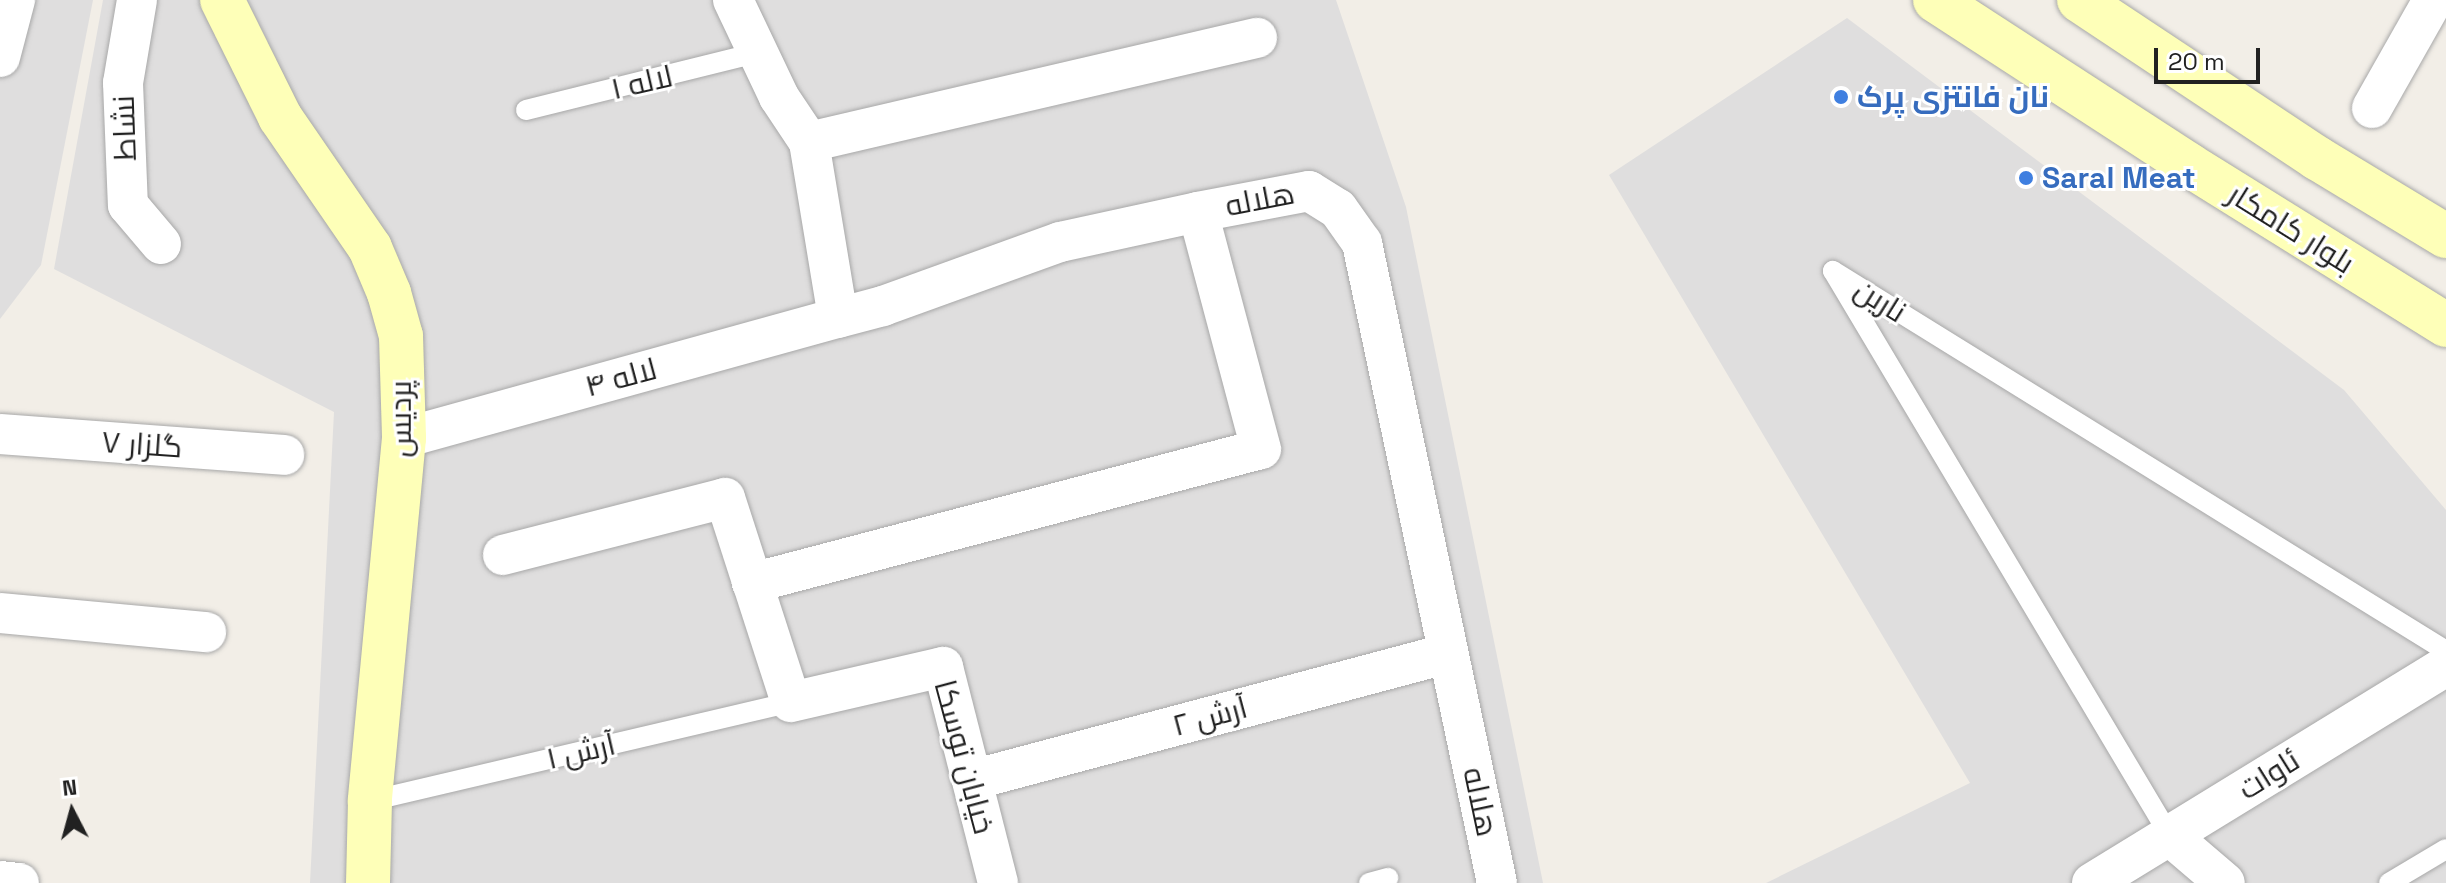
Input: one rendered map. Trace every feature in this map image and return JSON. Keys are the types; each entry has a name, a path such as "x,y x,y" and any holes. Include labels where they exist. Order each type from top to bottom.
{"main road":[{"name":"پردیس","path":"222,0 280,117 370,248 385,282 401,336 404,438 370,801 368,883"},
{"name":"بلوار کامکار","path":"1935,0 2189,165 2446,325"},
{"path":"2079,0 2317,158 2446,236"}],"street":[{"name":"نشاط","path":"137,0 123,83 128,205 161,244"},
{"path":"733,0 757,53 809,142 838,318"},
{"path":"2372,108 2432,6"},
{"path":"0,57 8,8"},
{"path":"809,142 1257,38"},
{"name":"هلاله","path":"838,318 883,306 1060,242 1309,191 1338,209 1362,243 1497,883"},
{"path":"752,583 1261,449 1198,212"},
{"name":"لاله ۴","path":"404,438 838,318"},
{"name":"گلزار ۷","path":"0,434 284,455"},
{"path":"503,555 725,498 791,702"},
{"path":"0,613 206,632"},
{"name":"آرش ۲","path":"972,780 1448,653"},
{"name":"ئاوات","path":"2092,883 2446,666"},
{"name":"خیابان توسکا","path":"791,702 943,667 998,883"},
{"path":"2170,836 2225,883"},
{"path":"0,881 19,883"}],"lane":[{"name":"لاله ۱","path":"526,110 757,53"},
{"name":"نارین","path":"2170,836 1833,271 2446,651"},
{"name":"آرش ۱","path":"370,801 791,702"},
{"path":"2389,883 2446,849"}],"shaded area":[{"path":"0,0 93,0 41,265 0,319"},
{"path":"103,0 1336,0 1406,207 1543,883 310,883 334,412 54,269"},
{"path":"1847,18 2344,390 2446,510 2446,883 1766,883 1970,783 1609,175"}],"place":[{"name":"نان فانتزی پرک","path":"1841,97"},
{"name":"Saral Meat","path":"2026,178"}]}
